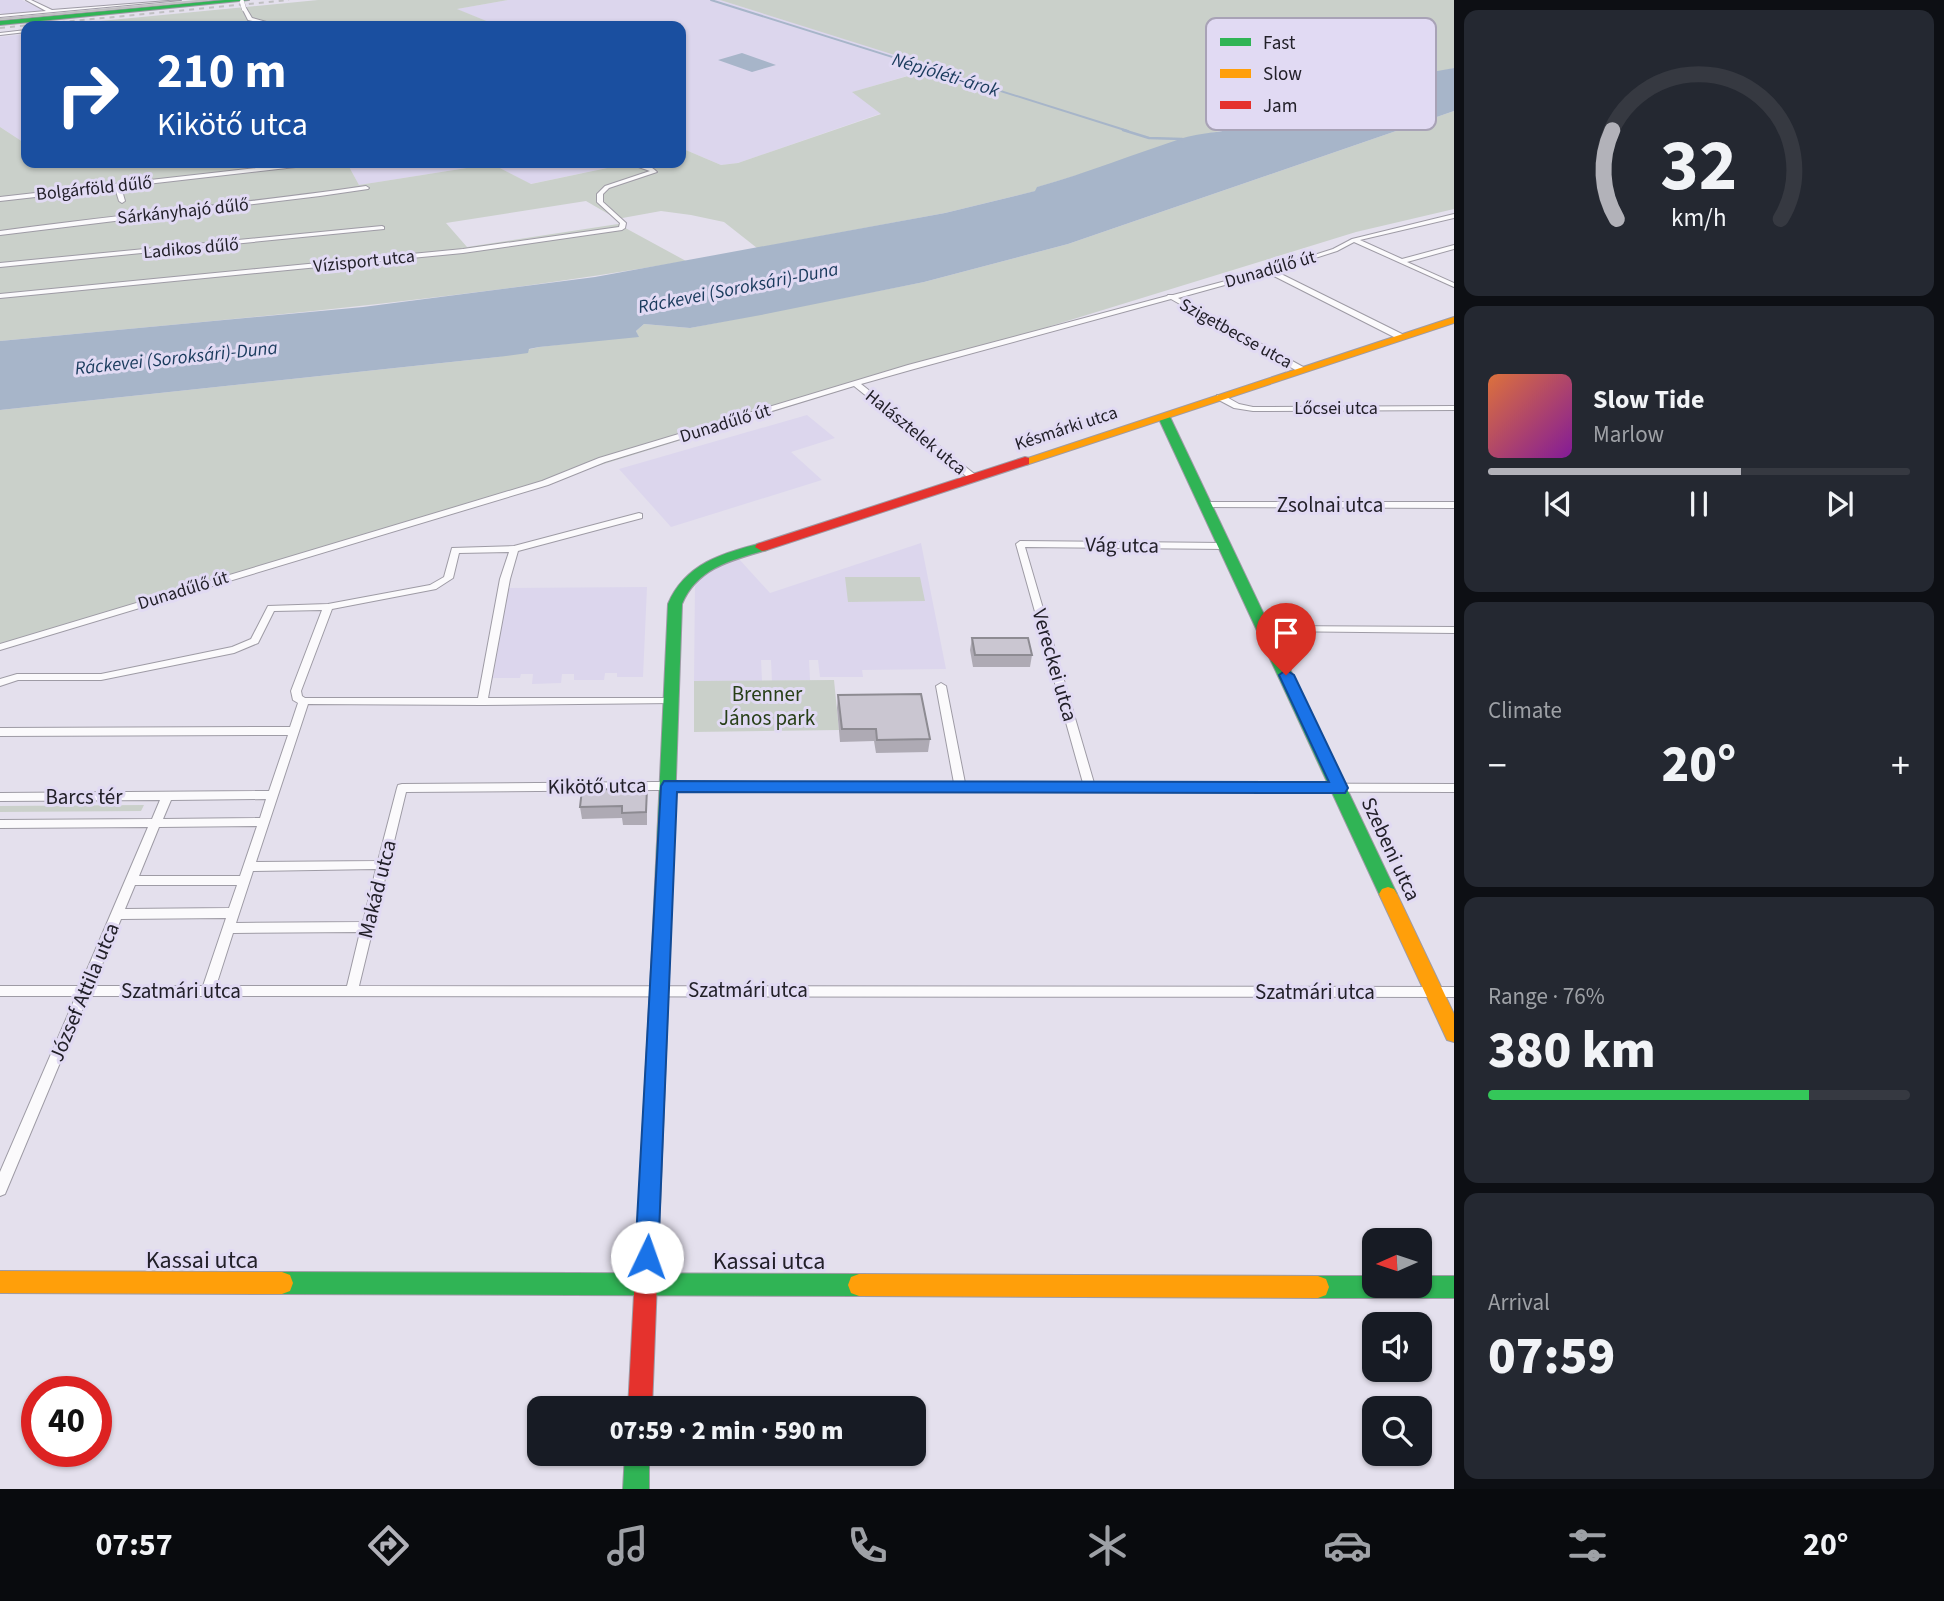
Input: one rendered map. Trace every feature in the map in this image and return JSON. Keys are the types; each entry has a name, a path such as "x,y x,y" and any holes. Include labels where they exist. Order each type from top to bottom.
{"street":[{"path":"28,0 50,11"},
{"path":"156,0 163,1"},
{"path":"0,20 50,11 178,0"},
{"path":"0,20 240,2 248,17 258,21"},
{"path":"0,34 21,32"},
{"name":"Bolgárföld dűlő","path":"0,199 268,168"},
{"name":"Vízisport utca","path":"0,296 450,253 622,228 623,223 600,201 600,194 607,187 654,172 648,168"},
{"path":"117,185 122,201"},
{"name":"Sárkányhajó dűlő","path":"0,233 366,188"},
{"name":"Dunadűlő út","path":"0,647 545,482 602,460 911,367 1269,271 1335,250 1354,240 1454,216"},
{"name":"Ladikos dűlő","path":"0,265 382,228"},
{"path":"1354,240 1454,285"},
{"path":"1402,261 1454,247"},
{"path":"1269,271 1401,337"},
{"name":"Szigetbecse utca","path":"1170,296 1302,370"},
{"name":"Késmárki utca","path":"671,701 675,596 685,580 711,564 1454,320"},
{"name":"Halásztelek utca","path":"857,385 974,478"},
{"name":"Lőcsei utca","path":"1220,397 1237,407 1253,409 1454,408"},
{"name":"Szebeni utca","path":"1164,417 1454,1034"},
{"name":"Zsolnai utca","path":"1205,505 1454,505"},
{"path":"0,682 17,677 101,677 234,650 255,641 271,608 328,607 433,587 448,578 455,550 514,549 639,516"},
{"name":"Vág utca","path":"1020,544 1224,546"},
{"name":"Vereckei utca","path":"1020,544 1090,787"},
{"path":"482,702 505,579 514,549"},
{"path":"328,607 296,691 298,698 304,701 671,701 640,1396"},
{"path":"1265,629 1454,629"},
{"path":"940,686 960,786"},
{"path":"208,991 304,701"},
{"path":"0,732 293,731"},
{"name":"Kikötő utca","path":"402,789 669,786 1454,788"},
{"name":"Makád utca","path":"352,990 402,789"},
{"name":"Barcs tér","path":"0,797 272,795"},
{"name":"József Attila utca","path":"0,1189 167,796"},
{"name":"Barcs tér","path":"0,824 264,822"},
{"path":"249,867 383,865"},
{"path":"131,881 244,880"},
{"path":"118,914 234,913"},
{"path":"229,928 368,927"},
{"name":"Szatmári utca","path":"0,991 1454,992"},
{"name":"Kassai utca","path":"0,1282 1454,1287"},
{"path":"636,1489 637,1466"}],"shaded area":[{"path":"0,0 22,0 44,11 0,13"},
{"path":"508,0 720,0 937,67 853,92 882,113 738,163 721,165 686,150 686,21 486,21 456,9"},
{"path":"21,35 21,141 0,127 0,37"},
{"path":"350,168 467,168 359,185"},
{"path":"500,168 607,168 530,184"},
{"path":"807,415 835,438 791,452 822,480 671,527 619,469"},
{"path":"921,543 946,669 862,670 863,677 820,677 818,660 809,660 810,680 772,681 771,660 761,660 762,681 694,681 695,583 710,568 739,559 770,593"},
{"path":"647,587 643,677 617,677 617,673 605,673 604,680 574,680 574,674 562,674 561,683 532,684 533,674 521,674 520,678 493,678 508,588"}],"green space":[{"path":"318,0 508,0 457,9 487,21 100,21"},
{"path":"720,0 1454,0 1454,68 1436,73 1436,18 1206,18 1206,130 1226,130 1186,138 1127,160 1038,187 1036,191 945,213 757,248 724,222 661,211 617,219 586,201 446,223 467,247 618,224 686,261 430,298 0,341 0,127 21,141 21,168 350,168 359,185 467,168 500,168 531,184 607,168 686,168 686,150 721,165 738,163 881,114 852,92 936,68"},
{"path":"1454,111 1454,209 1356,232 0,650 0,410 498,357 539,347 638,336 636,331 644,324 690,328 924,282 1068,244 1399,130 1436,130 1436,117"},
{"path":"845,577 920,577 925,601 848,602"},
{"name":"Brenner János park","path":"834,680 839,730 694,732 694,681"},
{"path":"144,805 141,811 0,812 0,806"}],"water":[{"path":"742,53 776,65 752,72 718,60"},
{"path":"1454,68 1454,111 1436,117 1436,71"},
{"name":"Ráckevei (Soroksári)-Duna","path":"1226,130 1399,130 1068,244 924,282 761,315 690,328 644,324 636,331 639,337 539,347 529,349 528,353 498,357 0,410 0,341 363,307 595,277 945,213 1035,191 1037,187 1183,138"}],"building":[{"path":"972,638 1028,638 1032,655 975,655"},
{"path":"921,694 930,739 877,740 876,729 842,729 838,695"},
{"path":"647,788 646,812 622,813 622,806 580,807 582,790"}],"waterway":[{"name":"Népjóléti-árok","path":"711,0 1128,131"},
{"name":"Népjóléti-árok","path":"1123,130 1149,138 1182,139"}],"tram line":[{"path":"0,19 207,0"}],"railway":[{"path":"72,21 289,0"},
{"path":"0,28 21,26"}],"traffic: fast":[{"path":"21,21 246,0"},
{"path":"0,23 21,21"},
{"path":"1164,417 1388,894"},
{"path":"661,950 675,604 681,591 699,571 723,559 762,547"},
{"path":"282,1283 859,1285"},
{"path":"1318,1287 1454,1287"},
{"path":"636,1489 637,1466"}],"traffic: slow":[{"path":"1025,461 1454,320"},
{"path":"1388,894 1454,1034"},
{"path":"0,1282 282,1283"},
{"path":"859,1285 1318,1287"}],"traffic: jam":[{"path":"762,547 1025,461"},
{"path":"641,1396 661,950"}],"route":[{"path":"647,1257 669,786 1340,788 1286,675"}]}
